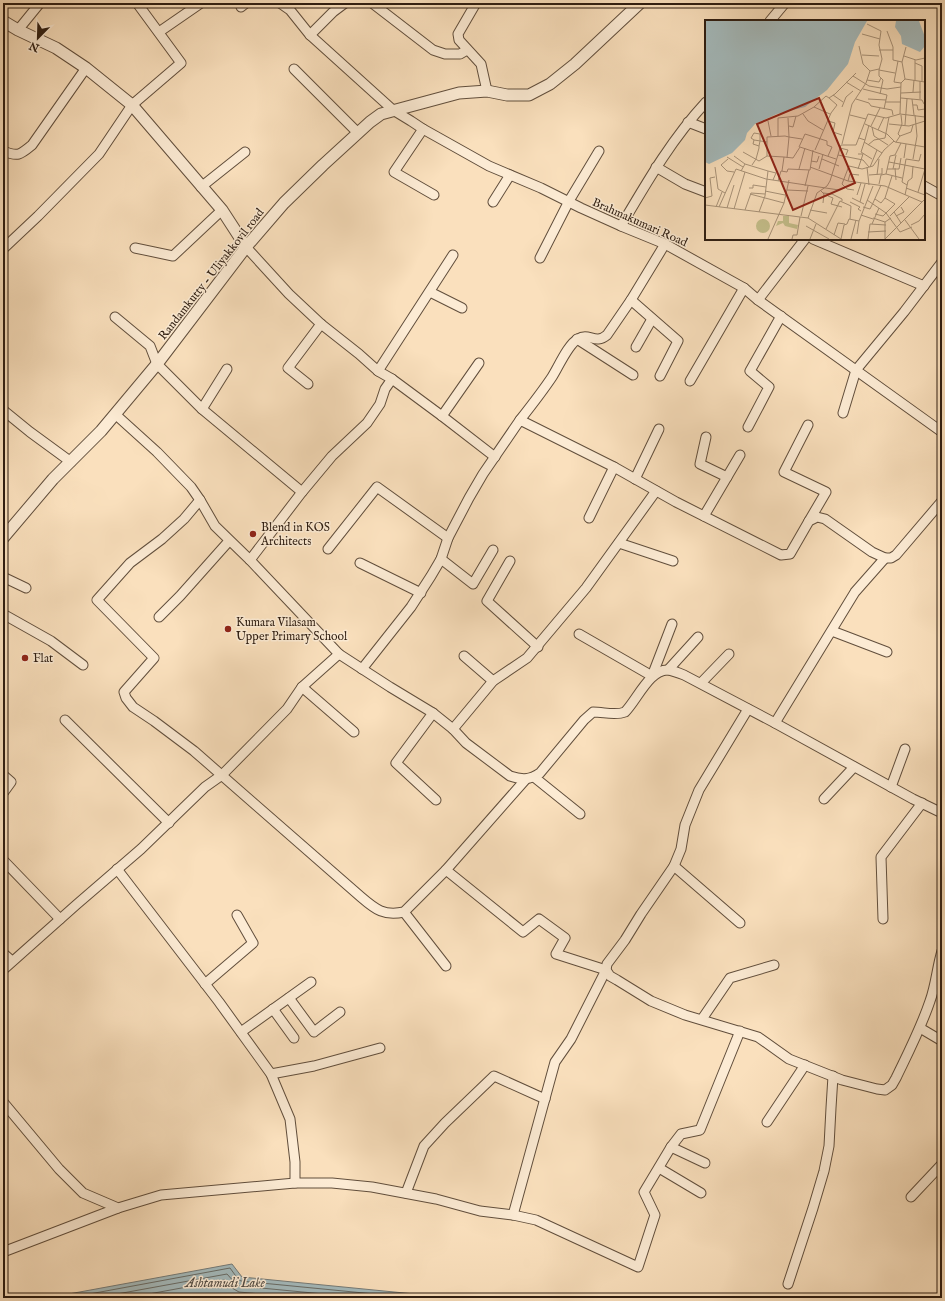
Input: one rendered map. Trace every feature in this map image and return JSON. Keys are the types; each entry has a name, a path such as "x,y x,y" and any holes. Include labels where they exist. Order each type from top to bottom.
{"street":[{"path":"18,30 40,3"},
{"path":"3,249 99,154 132,105 181,63 137,3"},
{"path":"159,32 201,3"},
{"name":"Brahmakumari Road","path":"280,3 290,10 310,35 393,110 423,129 489,166 541,188 621,226 665,244 744,288 758,300 942,432"},
{"path":"310,35 333,12 345,3"},
{"path":"372,3 432,50 445,54 460,54 467,50"},
{"path":"476,3 458,34 458,40 481,64 487,91"},
{"name":"Randamkutty - Uliyakkovil road","path":"3,538 53,479 101,431 157,364 246,247 284,203 358,133 381,114 459,93 487,91 507,95 529,95 550,84 575,64 640,3"},
{"path":"771,20 785,3"},
{"path":"3,21 18,30 56,48 86,68 132,105 222,210 246,247 289,294 321,324 378,371 392,379 495,457"},
{"path":"3,151 16,155 23,153 32,145 86,68"},
{"path":"294,69 358,133"},
{"path":"621,226 656,167 688,122 705,103"},
{"path":"688,122 705,129"},
{"path":"423,129 394,172 434,195"},
{"path":"540,258 569,201 599,151"},
{"path":"201,187 244,152"},
{"path":"656,167 685,184 705,192"},
{"path":"493,202 510,175"},
{"path":"925,187 942,196"},
{"path":"135,248 173,256 222,210"},
{"path":"758,300 804,240"},
{"path":"815,240 924,286"},
{"path":"362,669 421,592 441,559 448,538 469,498 495,457 564,357 577,339 584,337 598,340 603,339 607,335 631,300 665,244"},
{"path":"378,371 453,255"},
{"path":"843,412 856,370 942,262"},
{"path":"690,381 744,288"},
{"path":"430,292 462,308"},
{"path":"631,300 678,341 660,376"},
{"path":"748,427 769,387 750,371 781,316"},
{"path":"115,317 150,346 157,364 202,409 302,492"},
{"path":"636,347 652,319"},
{"path":"308,384 288,368 321,324"},
{"path":"577,339 633,374"},
{"path":"442,416 479,363"},
{"path":"202,409 227,369"},
{"path":"250,560 302,492 332,456 367,423 380,404 385,390 392,379"},
{"path":"3,410 71,462"},
{"path":"115,414 157,452 191,487 214,526 250,560 339,654 433,713 453,729 466,743 510,776 519,779 530,778 580,814"},
{"path":"520,420 614,467 704,516 775,552 785,555 790,554 826,492 784,472 808,425"},
{"path":"635,479 659,429"},
{"path":"706,437 700,464 727,477"},
{"path":"704,516 740,455"},
{"path":"589,518 614,467"},
{"path":"328,549 377,487 448,538"},
{"path":"453,729 493,681 528,658 586,588 656,491"},
{"path":"200,500 184,519 162,539 130,564 97,600 154,658 124,692 126,698 133,707 166,730 222,775 375,909 386,913 395,914 404,912 446,870 518,787 540,773 593,712 616,714 625,712 652,676 672,624"},
{"path":"809,521 817,517 825,519 872,552 885,558 891,558 896,555 942,501"},
{"path":"159,617 180,596 229,541"},
{"path":"619,543 673,561"},
{"path":"441,559 473,584 493,550"},
{"path":"775,723 855,592 885,558"},
{"path":"510,561 487,601 538,646"},
{"path":"360,563 421,592"},
{"path":"3,577 26,588"},
{"path":"3,614 51,641 83,665"},
{"path":"832,631 887,652"},
{"path":"579,634 652,676"},
{"path":"668,670 698,637"},
{"path":"3,970 141,849 205,787 222,775 287,709 302,687 339,654"},
{"path":"701,683 729,654"},
{"path":"464,656 493,681"},
{"path":"652,676 660,671 668,670 684,674 922,804 942,812"},
{"path":"302,687 354,732"},
{"path":"513,1215 555,1062 571,1040 606,970 607,964 625,940 640,914 674,866 681,849 685,825 700,790 748,709"},
{"path":"433,713 396,764 436,800"},
{"path":"65,720 169,823"},
{"path":"891,787 905,749"},
{"path":"824,799 854,767"},
{"path":"3,775 11,782 3,793"},
{"path":"883,919 881,857 922,804"},
{"path":"3,860 60,919"},
{"path":"674,866 740,923"},
{"path":"117,870 205,984 271,1074 290,1119 295,1162 295,1183"},
{"path":"446,870 523,932 539,919 565,938 556,954 606,970 610,976 651,1001 685,1014 758,1037 789,1058 805,1065 834,1076 877,1089 885,1090 892,1085 920,1028 930,1000 942,950"},
{"path":"404,912 446,966"},
{"path":"205,984 252,943 237,915"},
{"path":"3,953 12,961"},
{"path":"702,1019 730,978 774,965"},
{"path":"241,1032 312,982"},
{"path":"289,998 314,1032 340,1012"},
{"path":"274,1009 294,1038"},
{"path":"920,1028 942,1041"},
{"path":"3,1252 118,1208 161,1195 295,1183 332,1183 372,1187 406,1193 436,1199 480,1211 513,1215 536,1220 638,1267 655,1215 644,1192 671,1147 681,1134 700,1130 740,1031"},
{"path":"271,1074 314,1066 380,1048"},
{"path":"767,1122 805,1065"},
{"path":"406,1193 424,1146 445,1123 494,1076 545,1099"},
{"path":"788,1284 813,1208 830,1146 834,1076"},
{"path":"3,1102 59,1169 82,1193 118,1208"},
{"path":"671,1147 705,1163"},
{"path":"911,1197 942,1164"},
{"path":"659,1168 701,1193"}],"water":[{"name":"Ashtamudi Lake","path":"232,1264 242,1277 455,1298 47,1298"}],"place":[{"name":"Blend in KOS Architects","path":"253,534"},
{"name":"Kumara Vilasam Upper Primary School","path":"228,629"},
{"name":"Flat","path":"25,658"}]}
